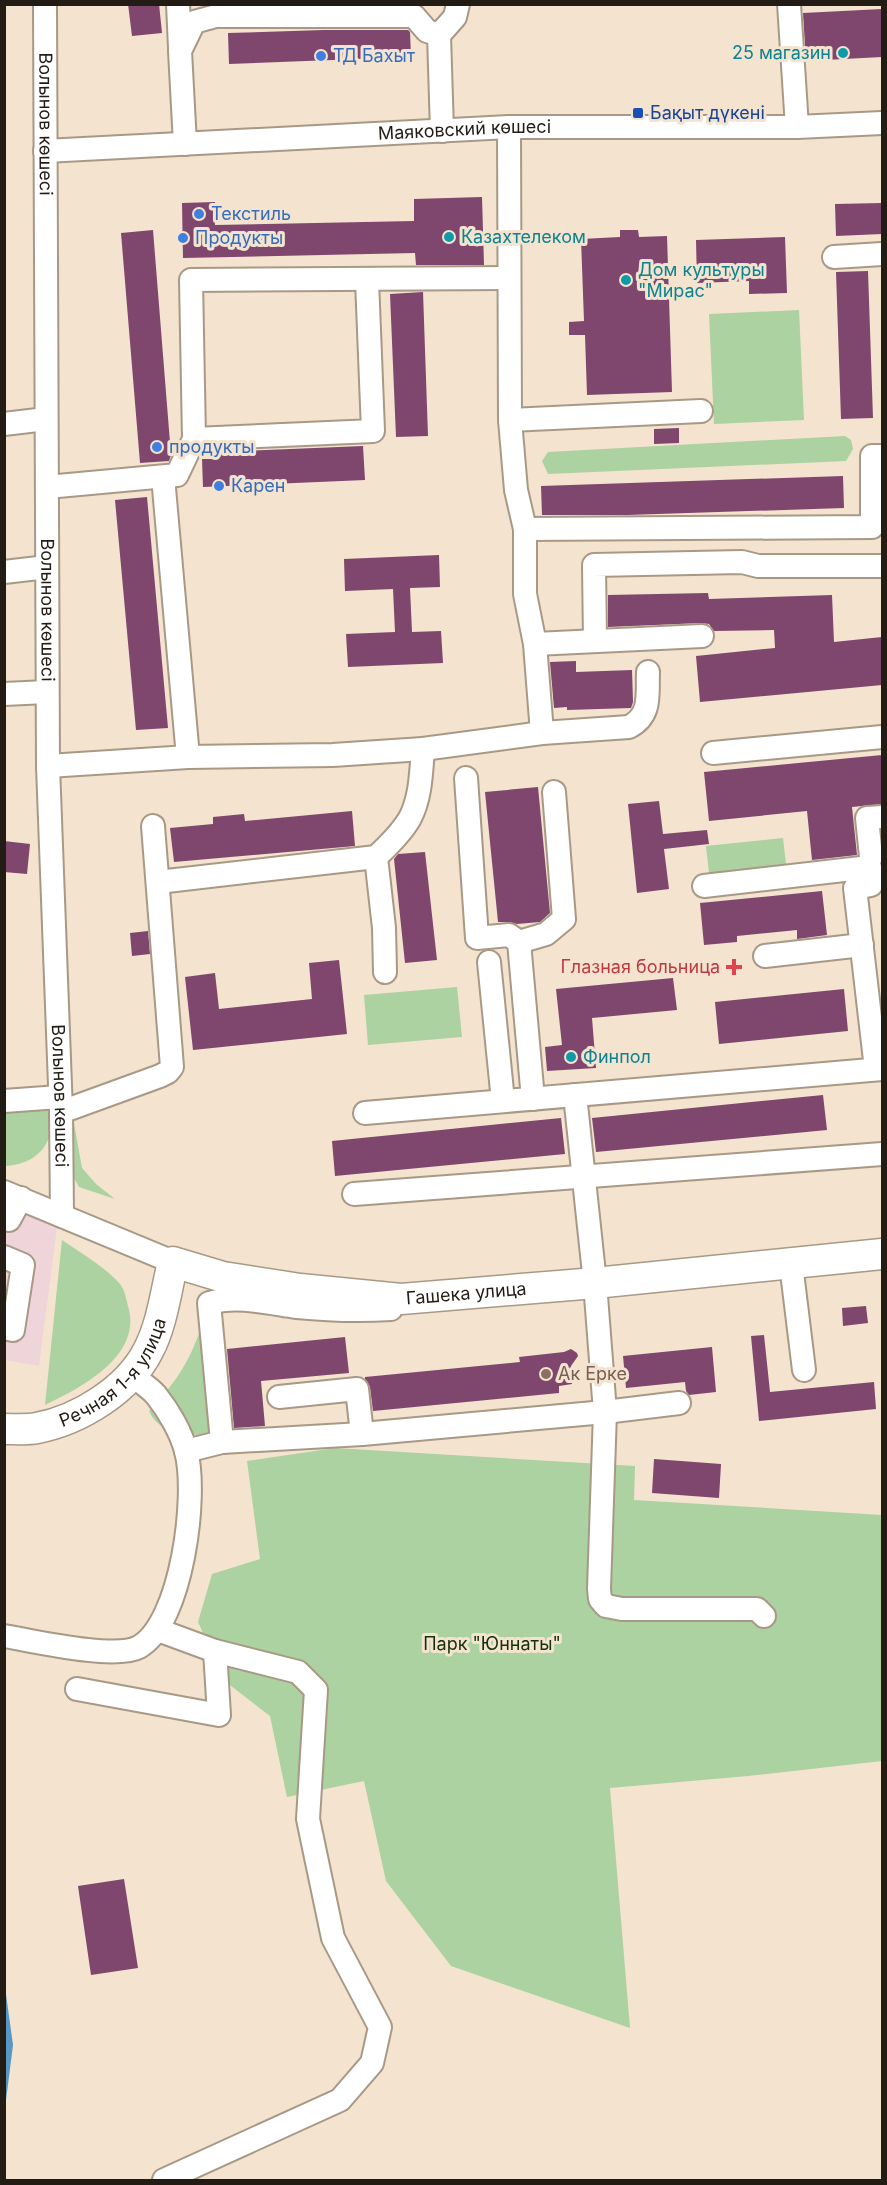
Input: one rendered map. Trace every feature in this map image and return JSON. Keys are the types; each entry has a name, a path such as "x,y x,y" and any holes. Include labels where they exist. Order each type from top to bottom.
{"main road":[{"name":"Гашека улица","path":"173,1262 223,1277 300,1289 401,1299 595,1290 882,1254"},
{"name":"Речная 1-я улица","path":"4,1429 35,1429 68,1419 103,1401 131,1375 148,1352 159,1320 173,1262"}],"street":[{"name":"Волынов көшесі","path":"45,4 48,766 62,1216"},
{"path":"178,4 185,144"},
{"path":"442,130 439,35 454,17 458,4"},
{"path":"789,4 797,127"},
{"path":"180,51 194,22 216,16 395,10 414,16 427,31 439,35"},
{"name":"Маяковский көшесі","path":"45,151 509,127 797,127 882,123"},
{"path":"509,127 510,420 516,490 525,529 525,594 535,644 542,733"},
{"path":"834,257 882,254"},
{"path":"47,487 177,475 194,439 191,280 508,278"},
{"path":"194,439 373,431 367,280"},
{"path":"510,420 701,411"},
{"path":"4,424 46,419"},
{"path":"525,529 877,527 872,456 882,456"},
{"path":"163,477 189,757"},
{"path":"595,641 594,565 742,562 758,566 882,566"},
{"path":"4,572 47,567"},
{"path":"535,644 702,636"},
{"path":"48,766 189,757 333,755 423,749 542,733 629,727 639,722 646,712 648,672"},
{"path":"4,694 47,692"},
{"path":"713,753 882,737"},
{"path":"158,882 376,857 390,844 410,818 420,785 423,749"},
{"path":"466,778 477,938 510,935 519,942 533,1099"},
{"path":"519,942 546,934 564,919 554,792"},
{"path":"871,857 867,818 882,817"},
{"path":"4,1101 60,1104 160,1076 172,1067 153,826"},
{"path":"376,857 384,928 385,972"},
{"path":"365,1113 879,1069 855,888 871,885 870,867 704,886"},
{"path":"765,956 861,945"},
{"path":"489,962 503,1101"},
{"path":"575,1095 605,1412 600,1599 606,1606 622,1609 757,1609 764,1616"},
{"path":"354,1194 882,1154"},
{"path":"4,1218 9,1220 13,1195"},
{"name":"Гашека улица","path":"13,1195 173,1262"},
{"path":"4,1257 23,1265 13,1275 13,1330 4,1328"},
{"path":"791,1264 804,1370"},
{"path":"222,1442 209,1303 222,1299 262,1301 297,1307 365,1310 595,1290"},
{"path":"4,1636 117,1653 139,1647 158,1630 171,1600 187,1544 190,1501 186,1451 172,1420 155,1394 131,1375"},
{"path":"279,1397 357,1389 362,1434"},
{"path":"186,1451 222,1442 362,1434 605,1412 678,1403"},
{"path":"158,1630 215,1651 298,1672 316,1690 308,1819 333,1938 380,2027 372,2063 340,2100 164,2181"},
{"path":"77,1689 219,1715 215,1651"}],"shaded area":[{"path":"4,1204 57,1226 39,1366 5,1360"}],"green space":[{"path":"799,310 804,420 714,424 709,314"},
{"path":"845,436 851,440 853,449 846,461 548,474 542,461 548,452"},
{"path":"783,838 787,873 710,882 706,846"},
{"path":"457,987 462,1037 368,1045 364,995"},
{"path":"53,1105 51,1131 43,1148 33,1158 20,1164 5,1166 5,1107"},
{"path":"73,1118 82,1168 96,1184 115,1199 79,1187 74,1178"},
{"path":"62,1240 100,1266 120,1284 128,1306 130,1324 126,1340 118,1355 106,1368 75,1389 45,1405"},
{"path":"206,1313 214,1435 195,1435 168,1430 154,1419 149,1411 184,1366 196,1342"},
{"name":"Парк \"Юннаты\"","path":"335,1448 635,1466 634,1500 882,1515 882,1761 610,1788 630,2028 451,1966 386,1881 364,1781 287,1797 270,1716 226,1682 198,1622 212,1574 260,1559 247,1461"}],"water":[{"path":"5,1987 13,2045 5,2108"}],"building":[{"path":"128,4 159,4 162,33 132,36"},
{"path":"882,9 882,57 806,61 803,13"},
{"path":"408,30 411,57 229,64 228,33"},
{"path":"482,197 484,265 416,265 415,253 183,258 182,203 215,202 215,225 414,221 414,199"},
{"path":"882,203 882,234 836,236 835,204"},
{"path":"153,230 171,455 169,461 140,463 121,233"},
{"name":"Дом культуры \"Мирас\"","path":"620,230 638,230 639,237 667,236 672,392 587,395 585,335 569,335 569,322 584,321 581,239 620,237"},
{"path":"785,237 787,293 749,294 749,281 697,283 696,240"},
{"path":"868,271 873,418 841,419 836,272"},
{"path":"423,292 428,436 396,437 390,294"},
{"path":"679,428 679,443 654,444 654,429"},
{"path":"363,446 365,480 203,487 202,459 218,459 218,452"},
{"path":"843,476 844,508 627,515 542,515 541,486"},
{"path":"147,497 168,728 136,730 115,500"},
{"path":"439,555 440,587 410,588 412,632 441,631 443,663 348,667 346,634 395,632 393,589 345,591 344,559"},
{"path":"708,593 709,599 832,595 834,642 882,637 882,685 700,702 696,656 775,648 774,630 714,631 709,624 701,623 608,627 608,595"},
{"path":"576,661 576,672 632,670 633,702 631,708 567,710 567,707 554,708 550,662"},
{"path":"882,755 882,804 852,807 857,855 812,860 807,811 709,821 704,772"},
{"path":"538,787 550,913 540,922 517,924 498,922 485,792"},
{"path":"659,801 663,834 707,830 709,844 664,849 669,889 637,893 628,804"},
{"path":"352,811 355,846 174,862 170,828 213,824 213,817 244,814 245,821"},
{"path":"4,841 30,844 27,874 4,872"},
{"path":"425,852 437,960 405,963 394,859 398,854"},
{"path":"822,891 827,935 797,939 797,930 737,936 737,942 704,945 700,903"},
{"path":"148,931 150,954 132,956 130,933"},
{"path":"339,960 347,1034 193,1050 185,977 215,973 219,1009 312,999 309,963"},
{"path":"673,978 677,1010 592,1018 596,1068 547,1071 545,1047 562,1045 556,989"},
{"path":"844,989 848,1031 719,1044 715,1002"},
{"path":"823,1095 827,1130 596,1152 592,1118"},
{"path":"561,1118 565,1154 335,1176 332,1141"},
{"path":"866,1306 868,1323 843,1326 842,1308"},
{"path":"764,1335 770,1392 874,1382 876,1409 759,1421 751,1336"},
{"path":"345,1337 349,1373 261,1381 265,1426 234,1428 227,1349"},
{"path":"712,1347 716,1392 689,1395 685,1382 626,1388 623,1356"},
{"path":"571,1349 578,1356 571,1366 572,1384 559,1386 559,1393 373,1411 370,1387 365,1379 365,1377 520,1362 519,1357 564,1352"},
{"path":"654,1459 721,1464 719,1498 652,1493"},
{"path":"124,1879 138,1968 91,1975 78,1886"}],"place":[{"name":"25 магазин","path":"843,53"},
{"name":"ТД Бахыт","path":"321,56"},
{"name":"Бақыт дүкені","path":"638,113"},
{"name":"Текстиль","path":"199,214"},
{"name":"Казахтелеком","path":"449,237"},
{"name":"Продукты","path":"183,238"},
{"name":"Дом культуры \"Мирас\"","path":"626,280"},
{"name":"продукты","path":"157,447"},
{"name":"Карен","path":"219,486"},
{"name":"Глазная больница","path":"734,967"},
{"name":"Финпол","path":"571,1057"},
{"name":"Ак Ерке","path":"546,1374"}]}
